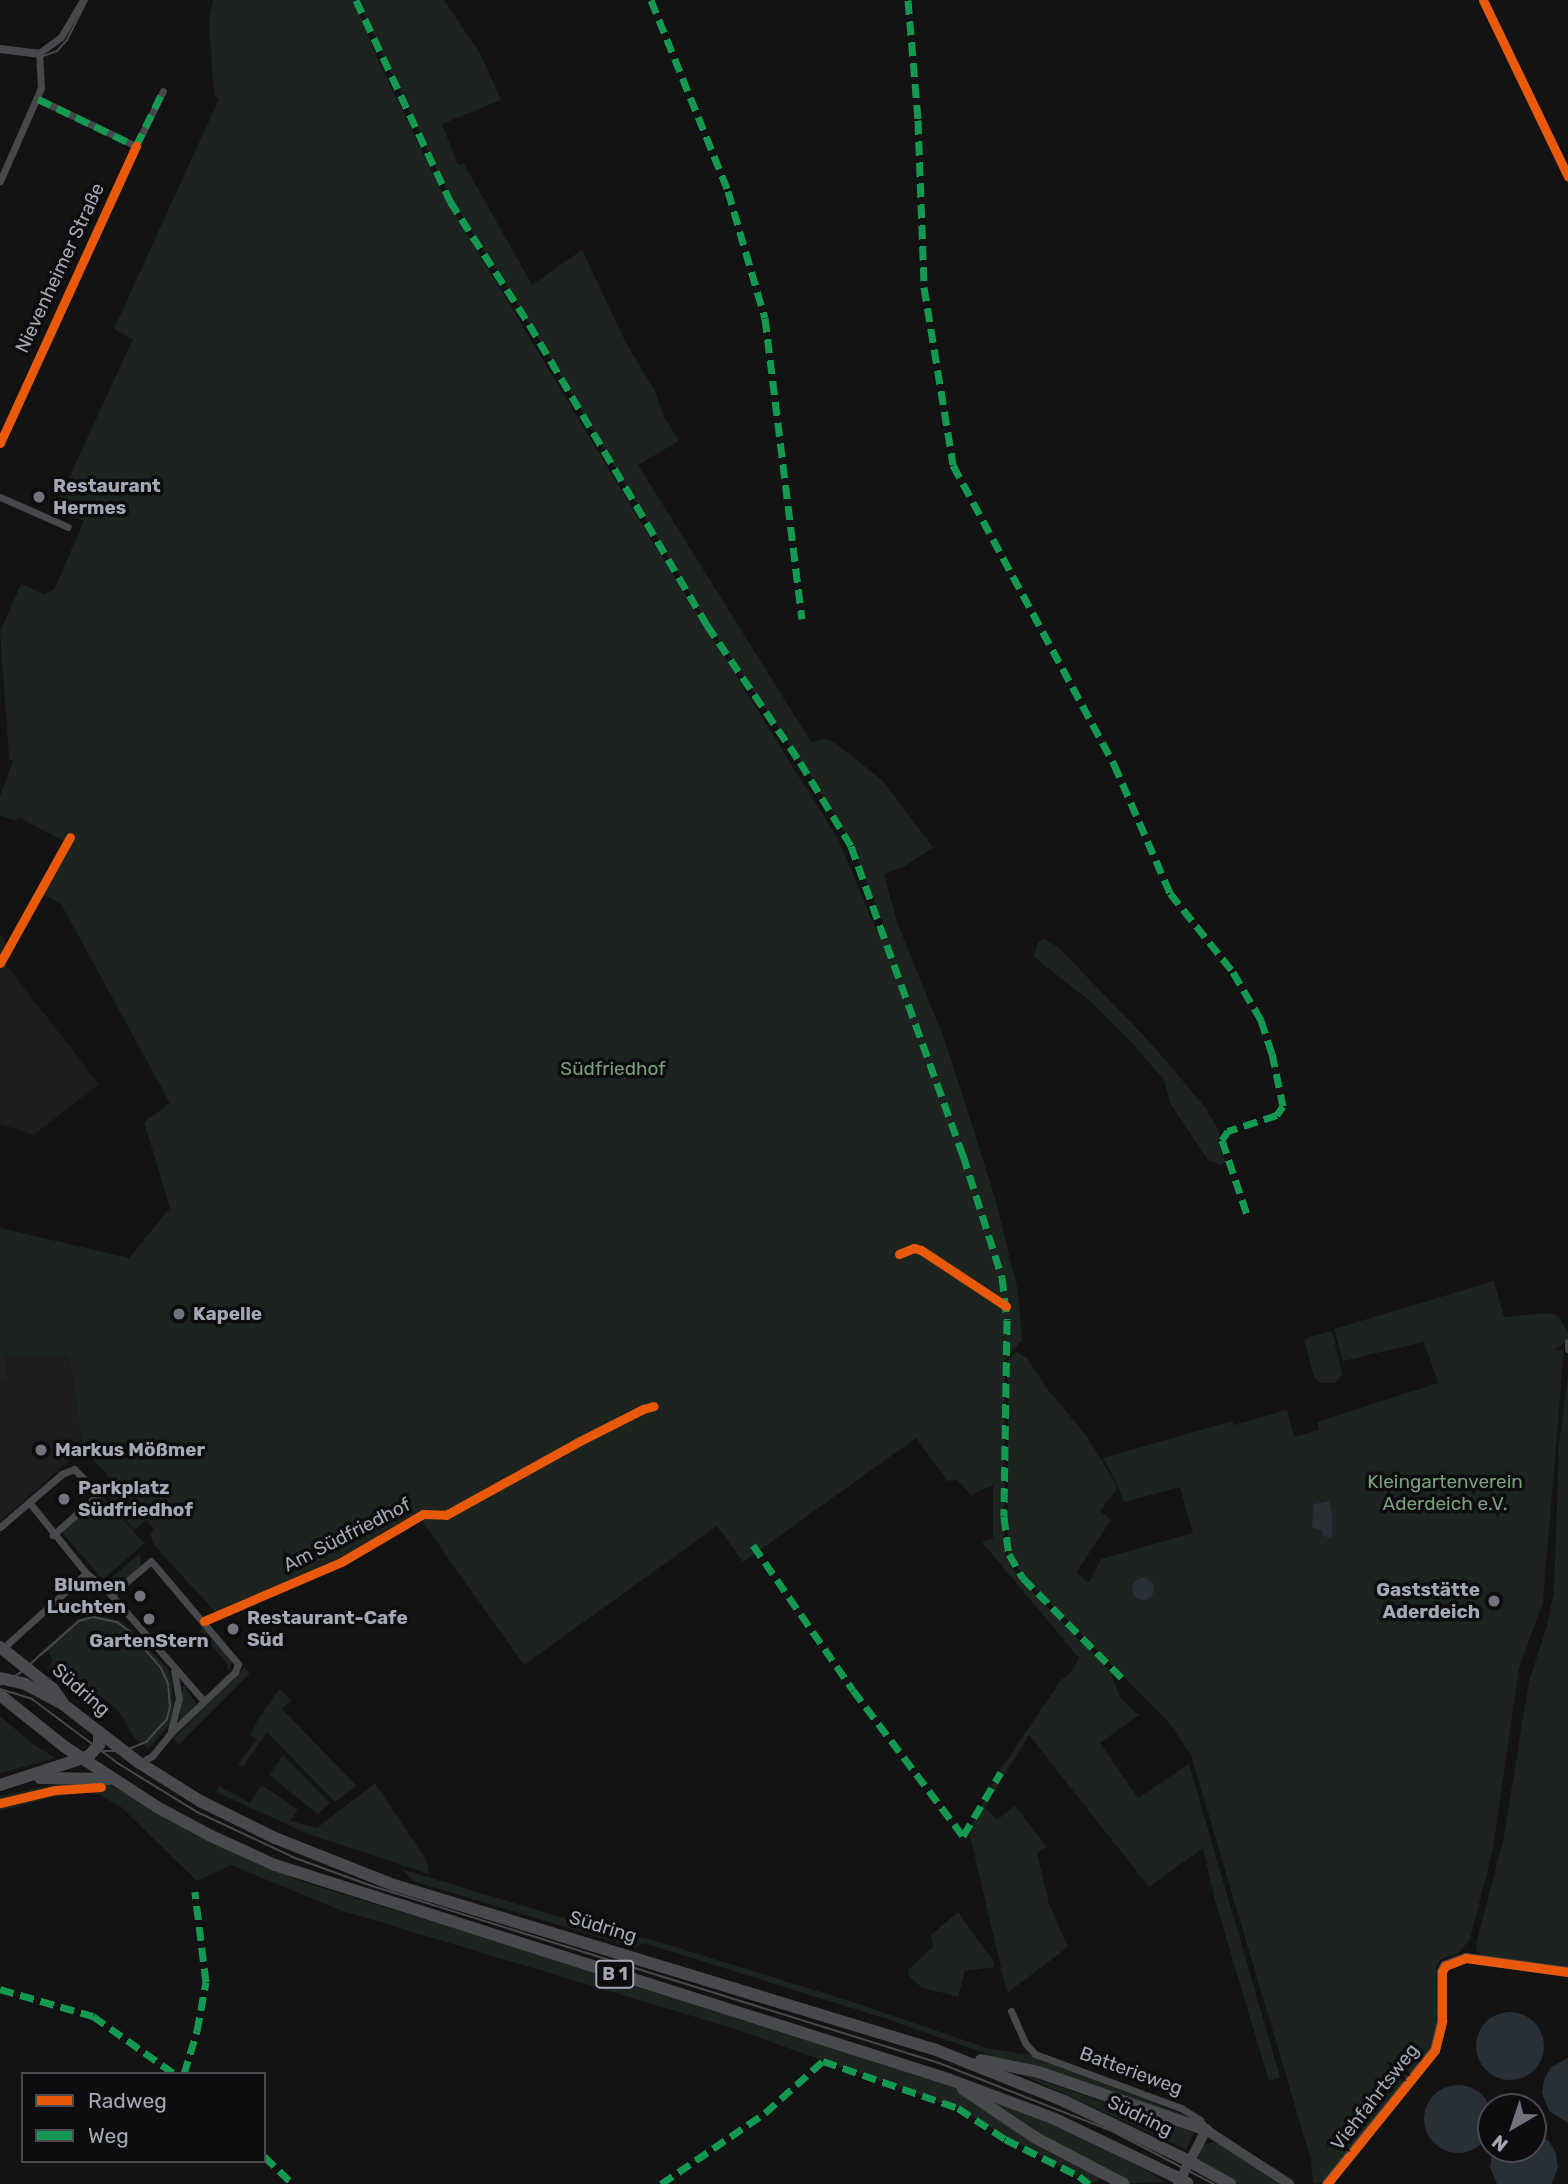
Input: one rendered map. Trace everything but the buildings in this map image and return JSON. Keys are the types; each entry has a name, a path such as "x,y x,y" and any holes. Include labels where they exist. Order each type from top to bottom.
{"main road":[{"name":"Südring","path":"1,1649 54,1689 64,1705 141,1763 184,1792 253,1828 394,1885 936,2050 1063,2101 1183,2158 1230,2184"},
{"name":"B 1","path":"0,1678 25,1684 64,1705"},
{"name":"Südring","path":"0,1695 83,1759 115,1780 211,1836 310,1878 789,2026 948,2079 1055,2119 1188,2184"},
{"path":"83,1759 97,1749 99,1732"},
{"name":"B 1","path":"0,1785 83,1759"},
{"name":"B 1","path":"25,1779 87,1777 115,1780"},
{"path":"936,2050 1038,2072 1206,2130"},
{"path":"948,2079 1036,2138 1124,2184"}],"street":[{"path":"0,48 39,53 61,37 83,0"},
{"path":"1483,0 1568,177"},
{"path":"0,181 38,99 42,78 39,53"},
{"name":"Nievenheimer Straße","path":"0,443 163,91"},
{"path":"38,99 136,146"},
{"path":"0,497 68,527"},
{"path":"0,963 70,837"},
{"path":"1568,1342 1568,1349"},
{"name":"Am Südfriedhof","path":"204,1621 342,1561 423,1514 446,1515 600,1431 654,1406"},
{"path":"0,1527 70,1469 81,1475 99,1494 53,1535"},
{"path":"29,1502 86,1573 111,1595 204,1701"},
{"path":"111,1595 151,1561 238,1664 235,1672 170,1734 152,1756 141,1763"},
{"path":"1,1649 86,1573"},
{"path":"170,1734 179,1699 171,1664"},
{"name":"Viehfahrtsweg","path":"1327,2184 1428,2061 1442,2021 1442,1969 1455,1960 1466,1958 1568,1972"},
{"name":"Batterieweg","path":"1012,2011 1026,2044 1044,2058 1191,2113 1206,2130 1289,2184"},
{"path":"1176,2180 1206,2130"}],"shaded area":[{"path":"0,935 5,939 4,962 99,1084 34,1135 0,1124"},
{"path":"4,1355 69,1355 83,1448 0,1522 0,1380 7,1379"},
{"path":"1329,1501 1332,1538 1323,1536 1322,1530 1313,1528 1312,1524 1314,1504"},
{"path":"1143,1578 1151,1581 1154,1589 1151,1597 1143,1600 1135,1597 1132,1589 1135,1581"},
{"path":"1510,2012 1523,2015 1534,2022 1541,2033 1544,2046 1541,2059 1534,2070 1523,2077 1510,2080 1497,2077 1486,2070 1479,2059 1476,2046 1479,2033 1486,2022 1497,2015"},
{"path":"1568,2058 1568,2123 1549,2111 1547,2093 1542,2093 1550,2068"},
{"path":"1451,2086 1465,2086 1480,2093 1477,2093 1477,2147 1458,2153 1439,2147 1430,2138 1425,2126 1425,2112 1430,2100 1439,2091"},
{"path":"1547,2140 1556,2153 1558,2167 1551,2184 1497,2184 1491,2163 1547,2163"}],"green space":[{"name":"Südfriedhof","path":"213,0 354,0 379,62 441,191 646,531 839,841 876,930 885,927 848,838 801,761 708,624 530,324 448,193 357,0 444,0 481,55 501,100 442,124 458,165 464,164 532,285 582,250 626,343 656,393 662,413 679,441 638,465 811,742 826,739 835,743 882,780 933,847 905,866 884,874 897,922 945,1041 965,1103 995,1198 1018,1291 1022,1340 1005,1360 1004,1550 1012,1568 1037,1597 1111,1672 1120,1698 1139,1715 1100,1743 1138,1798 1189,1764 1280,2077 1269,2081 1214,1897 1203,1848 1149,1887 1029,1735 985,1807 997,1820 1015,1806 1047,1847 1037,1853 1049,1904 1068,1947 1007,1993 969,1832 995,1778 1061,1680 1071,1673 1079,1658 982,1542 993,1538 993,1485 971,1495 957,1480 948,1481 916,1438 743,1562 717,1526 524,1665 417,1514 345,1556 216,1613 154,1545 150,1534 154,1530 146,1520 134,1530 105,1494 116,1485 83,1448 69,1355 5,1355 7,1379 0,1380 0,1228 129,1258 170,1208 144,1122 170,1103 61,904 42,894 69,844 18,817 16,821 0,815 0,796 13,761 9,759 0,632 21,584 44,594 54,590 84,521 55,508 133,339 114,329 219,99 214,96 209,21"},
{"path":"1045,939 1059,948 1147,1039 1205,1107 1220,1133 1218,1141 1225,1162 1220,1165 1208,1160 1170,1103 1164,1080 1131,1042 1090,1001 1034,957 1038,942"},
{"name":"Kleingartenverein Aderdeich e.V.","path":"1494,1281 1504,1317 1550,1313 1558,1316 1568,1332 1568,1340 1555,1350 1564,1350 1543,1602 1519,1668 1493,1849 1470,1939 1459,1953 1441,1959 1436,1967 1437,2030 1429,2053 1325,2180 1317,2184 1313,2183 1311,2160 1191,1755 1168,1721 1041,1594 1015,1566 1008,1554 1008,1360 1016,1352 1027,1358 1048,1390 1086,1435 1117,1489 1100,1511 1111,1520 1076,1573 1089,1583 1101,1559 1193,1533 1180,1487 1124,1502 1115,1480 1103,1458 1232,1421 1234,1425 1287,1410 1294,1437 1319,1430 1317,1422 1438,1383 1424,1342 1343,1361 1334,1329"},
{"path":"1332,1331 1342,1375 1334,1383 1321,1383 1314,1377 1305,1342 1308,1337"},
{"path":"1568,1374 1568,1968 1484,1957 1477,1951 1476,1944 1503,1841 1529,1681 1547,1626 1554,1590 1559,1445"},
{"path":"103,1496 144,1544 103,1580 61,1532"},
{"path":"140,1553 141,1566 114,1588 108,1586 106,1583"},
{"path":"95,1614 123,1622 168,1669 172,1683 173,1710 169,1724 149,1749 134,1737 119,1711 95,1692 62,1679 49,1669 52,1659 48,1651 40,1657 37,1655 78,1619"},
{"path":"202,1627 232,1662 229,1672 227,1664 200,1631"},
{"path":"244,1668 250,1674 179,1744 173,1739"},
{"path":"184,1685 196,1704 179,1722 183,1687"},
{"path":"280,1688 291,1701 282,1709 357,1786 335,1802 267,1732 243,1767 238,1764 257,1739 250,1735"},
{"path":"0,1716 31,1743 56,1758 0,1773"},
{"path":"283,1755 330,1803 318,1814 269,1775"},
{"path":"106,1783 242,1856 303,1882 723,2011 1008,2105 1104,2147 1166,2182 1112,2184 1102,2179 1091,2184 959,2110 920,2095 735,2029 340,1910 231,1865 197,1881 121,1807 100,1795 87,1793 54,1797 0,1811 0,1796 57,1784"},
{"path":"375,1783 427,1861 429,1874 308,1834 216,1792 219,1786 250,1803 262,1785 298,1810 290,1821 317,1828"},
{"path":"401,1869 617,1934 650,1939 853,2002 987,2048 1029,2055 1195,2119 1041,2069 1006,2061 890,2020 644,1943 635,1948 413,1881"},
{"path":"958,1912 994,1962 994,1967 965,1971 958,1997 921,1987 908,1975 909,1969 933,1947 931,1935"},
{"path":"1013,2071 1194,2132 1193,2135 1186,2149"},
{"path":"1213,2142 1280,2184 1238,2184 1197,2161 1204,2145"}],"tram line":[{"path":"0,52 40,57 57,51 67,40 87,0"},
{"path":"0,1685 20,1673 79,1621 93,1617 117,1622 129,1631 161,1668 168,1684 170,1706 167,1719 146,1742 124,1751 99,1751"},
{"path":"0,1689 32,1699 119,1764 197,1812 295,1858 369,1885 939,2063 1112,2131 1214,2184"}],"marked path":[{"path":"356,0 450,201 529,324 707,625 800,762 851,846 963,1155 1002,1277 1007,1320 1004,1516 1009,1554 1023,1578 1124,1680"},
{"path":"651,0 728,191 765,318 802,619"},
{"path":"908,0 918,120 924,287 953,465 1114,764 1170,893 1233,972 1261,1020 1272,1053 1283,1106 1277,1115 1228,1131 1222,1140 1249,1220"},
{"path":"38,99 136,146 163,91"},
{"path":"753,1545 853,1690 963,1836 1001,1772"},
{"path":"185,2072 197,2031 206,1982 195,1892"},
{"path":"0,1989 93,2016 172,2072"},
{"path":"661,2184 765,2113 823,2061 958,2108 1005,2139 1079,2176 1089,2184"},
{"path":"266,2158 293,2184"}],"cycle path":[{"path":"1483,0 1568,177"},
{"path":"0,443 136,146"},
{"path":"0,963 70,837"},
{"path":"899,1254 914,1248 921,1250 1006,1306"},
{"path":"204,1621 343,1561 423,1514 446,1515 580,1441 654,1406"},
{"path":"0,1803 55,1790 101,1787"},
{"path":"1327,2184 1435,2050 1442,2021 1442,1972 1445,1966 1466,1958 1568,1972"}],"place":[{"name":"Restaurant Hermes","path":"39,497"},
{"name":"Kapelle","path":"179,1314"},
{"name":"Markus Mößmer","path":"41,1450"},
{"name":"Parkplatz Südfriedhof","path":"64,1499"},
{"name":"Blumen Luchten","path":"140,1596"},
{"name":"Gaststätte Aderdeich","path":"1494,1601"},
{"name":"GartenStern","path":"149,1619"},
{"name":"Restaurant-Cafe Süd","path":"233,1629"}]}
